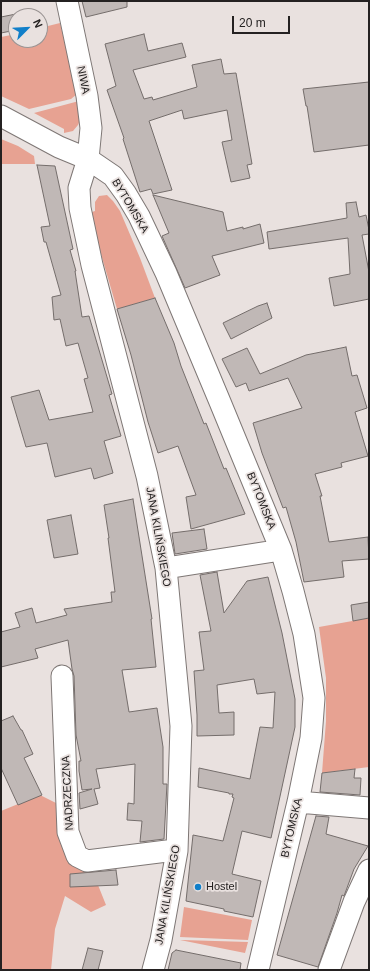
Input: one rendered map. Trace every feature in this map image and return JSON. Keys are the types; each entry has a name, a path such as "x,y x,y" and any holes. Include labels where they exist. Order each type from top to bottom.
{"street":[{"name":"NIWA","path":"67,1 87,96 91,128 88,159"},
{"name":"BYTOMSKA","path":"2,117 59,147 88,159 113,176 139,216 166,273 281,550 304,634 314,698 311,738 298,802 258,970"},
{"name":"JANA KILIŃSKIEGO","path":"88,159 79,188 80,208 92,265 147,476 166,568 181,726 177,852 161,940 153,970"},
{"path":"166,568 281,550"},
{"name":"NADRZECZNA","path":"62,676 68,832 77,856 87,861 167,851 177,852"},
{"path":"298,802 369,808"},
{"path":"328,970 354,902 369,870"}],"shaded area":[{"path":"60,23 77,94 71,99 29,109 1,96 1,37 8,36 8,48 48,48 48,26"},
{"path":"79,101 81,118 73,131 64,133 64,129 34,113"},
{"path":"1,139 18,146 34,156 35,164 1,164"},
{"path":"107,195 120,211 155,298 117,309 89,213 95,211 95,202 99,196"},
{"path":"369,618 369,767 322,773 326,721 326,678 319,627"},
{"path":"40,795 58,804 62,848 74,862 92,870 106,905 91,912 65,896 55,929 51,970 1,970 1,811"},
{"path":"184,907 252,920 248,940 180,937"},
{"path":"180,940 182,940 248,942 245,953"}],"building":[{"path":"82,1 127,1 127,7 86,17"},
{"path":"8,16 8,32 1,33 1,17"},
{"path":"144,34 148,51 182,43 186,57 133,70 144,99 152,97 153,100 197,87 192,65 221,59 224,74 236,73 252,164 247,165 250,178 231,182 222,142 232,140 227,110 184,119 182,110 149,121 172,190 153,194 151,189 140,192 123,139 124,138 107,90 116,86 105,44"},
{"path":"369,82 369,145 314,152 303,89"},
{"path":"37,165 55,166 73,249 70,250 76,271 82,317 89,316 112,394 109,395 121,436 104,441 113,473 94,479 91,468 55,477 47,443 26,447 11,397 39,390 49,420 93,412 84,379 88,378 78,343 66,346 60,319 54,320 52,297 61,295 46,242 44,242 41,227 50,226"},
{"path":"153,195 223,212 227,231 243,227 243,229 260,224 264,243 212,256 220,275 185,288 162,236 169,233"},
{"path":"356,202 359,217 366,215 369,230 369,234 362,235 369,272 369,299 334,306 329,278 350,274 348,238 269,249 267,232 347,218 346,203"},
{"path":"155,298 174,343 181,366 204,424 206,423 224,469 226,468 245,514 191,529 186,497 196,495 178,446 158,453 117,309"},
{"path":"267,303 272,318 231,339 223,323"},
{"path":"346,347 352,376 357,375 367,408 355,412 368,456 341,463 342,467 315,474 322,496 320,496 329,542 368,537 369,559 342,561 344,577 304,582 296,542 286,507 283,508 262,453 253,423 302,408 288,378 249,391 246,383 236,387 222,359 247,348 260,374 306,355"},
{"path":"133,499 152,619 156,667 122,670 129,712 157,708 163,747 163,784 167,784 164,839 140,842 142,821 127,820 128,803 134,804 135,764 96,769 100,788 94,789 98,804 80,809 79,793 92,789 82,790 79,771 79,761 81,761 76,735 74,676 68,640 35,649 38,658 1,667 1,632 20,627 15,613 32,608 36,623 67,615 64,609 112,602 111,592 115,592 104,505"},
{"path":"71,515 78,554 54,558 47,520"},
{"path":"204,529 207,549 175,554 172,533"},
{"path":"217,572 224,613 247,581 268,577 282,633 295,699 295,727 271,838 242,831 232,874 261,881 253,917 186,901 193,835 223,841 234,798 232,797 233,794 198,787 199,768 250,779 260,727 273,728 275,692 257,694 254,679 217,685 219,713 234,712 234,735 197,736 194,671 204,670 199,632 211,631 200,575"},
{"path":"369,602 369,618 353,621 351,605"},
{"path":"13,716 22,730 33,754 24,758 42,795 18,805 1,768 1,721"},
{"path":"355,769 354,778 361,778 360,795 320,792 322,773"},
{"path":"316,816 329,817 326,834 368,846 354,869 344,896 342,895 318,967 277,955"},
{"path":"116,870 118,885 70,887 70,874"},
{"path":"88,948 103,951 98,970 82,970"},
{"path":"176,950 241,963 240,970 168,970 172,953"}],"place":[{"name":"Hostel","path":"198,887"}]}
